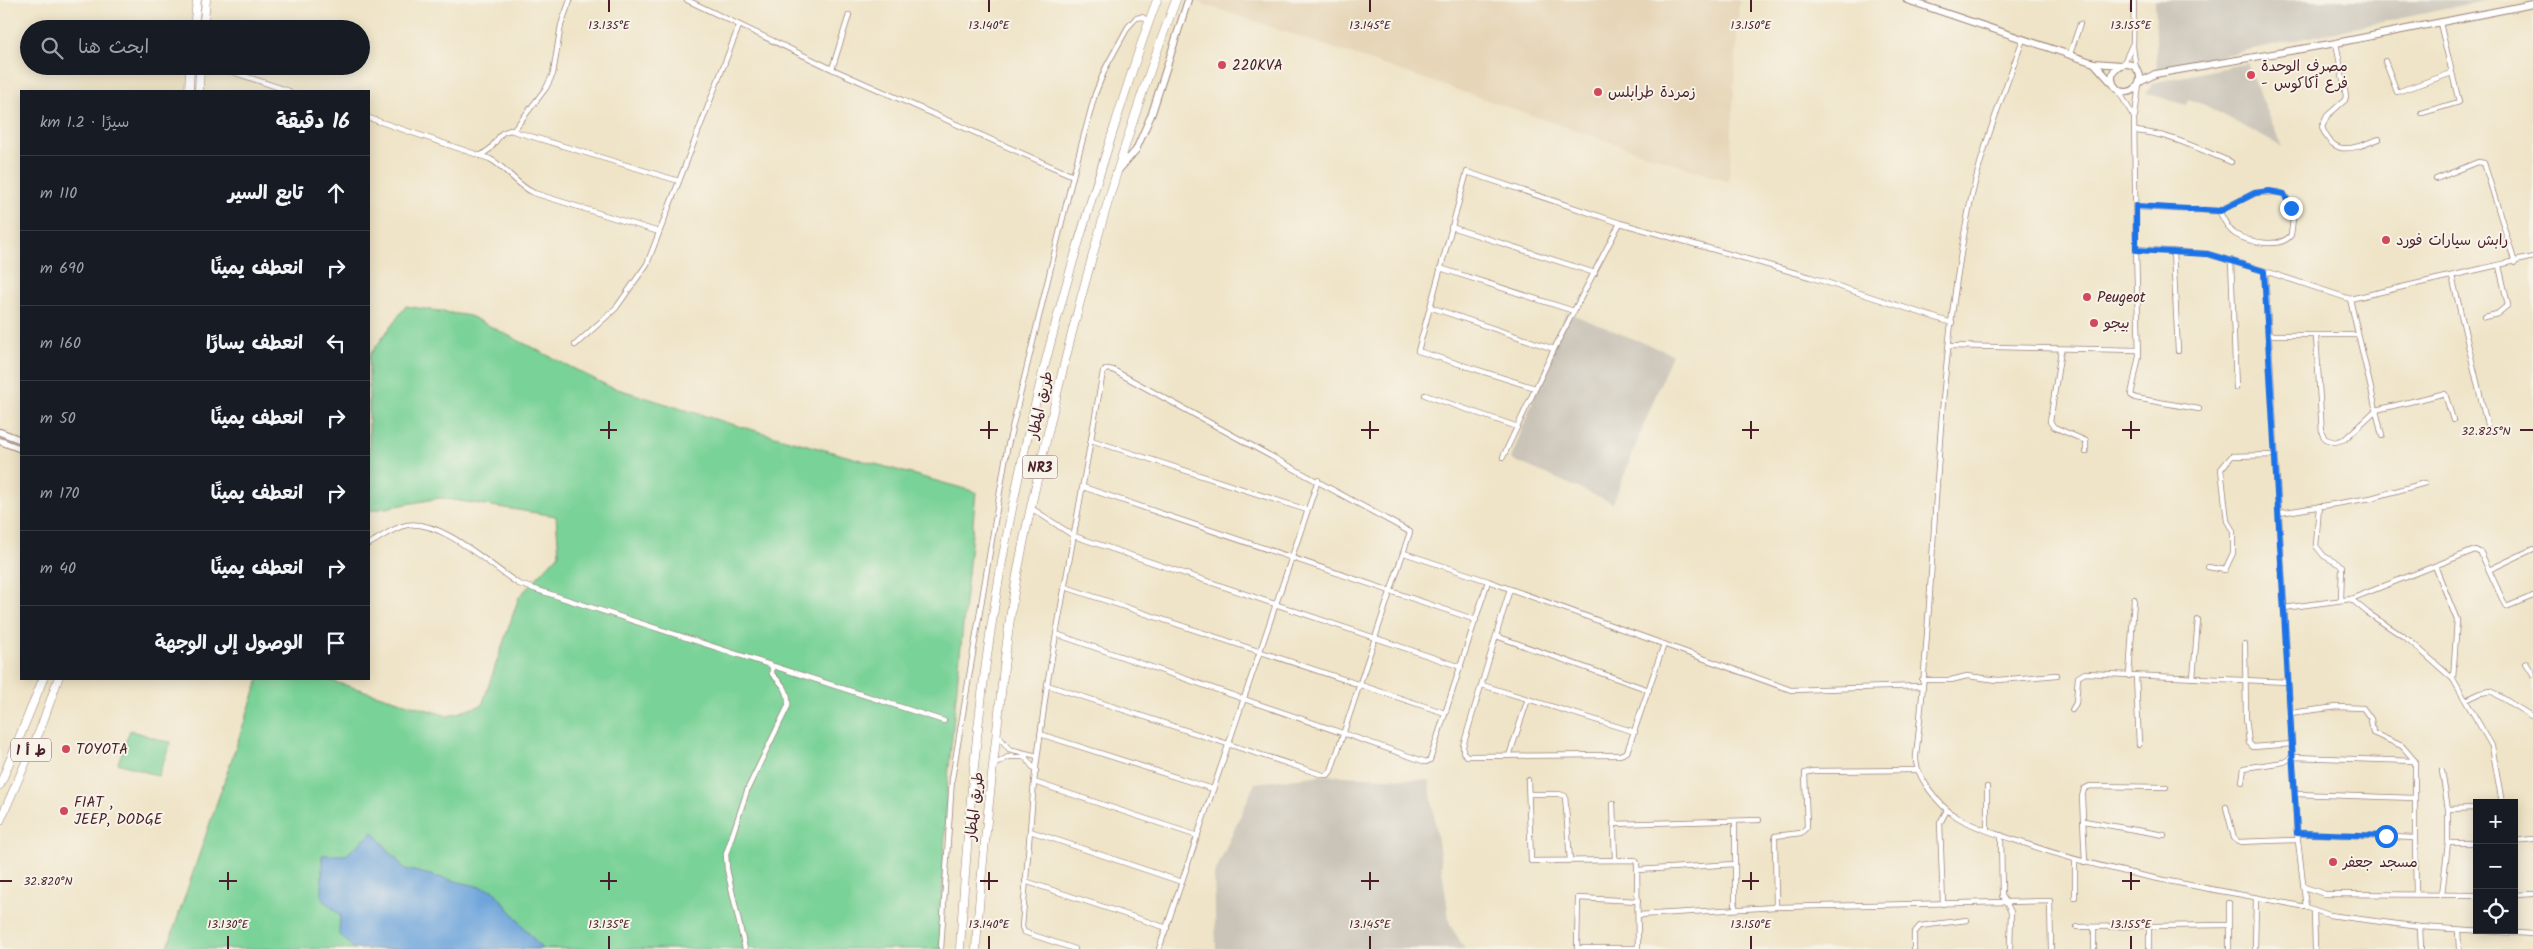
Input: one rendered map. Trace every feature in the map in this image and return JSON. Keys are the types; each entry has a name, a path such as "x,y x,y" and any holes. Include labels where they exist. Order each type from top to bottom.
{"highway":[{"path":"195,20 197,0"},
{"path":"204,20 206,0"},
{"name":"طريق المطار","path":"960,949 980,720 994,609 1006,546 1044,371 1064,293 1090,201 1157,0"},
{"name":"طريق المطار","path":"975,949 981,862 1012,601 1031,508 1096,238 1176,0"},
{"path":"188,90 189,75"},
{"path":"199,90 200,75"},
{"name":"ط أ 1","path":"0,785 43,680"},
{"name":"ط أ 1","path":"0,821 40,730 58,680"}],"main road":[{"path":"1117,172 1128,162 1136,150 1152,113 1188,0"},
{"path":"1907,0 2094,63 2130,65 2138,70 2155,74"},
{"path":"2094,63 2105,72 2118,90 2130,92 2139,83 2155,74 2336,44 2533,4"},
{"path":"2113,84 2113,73 2122,65"},
{"path":"2138,70 2139,83"},
{"path":"0,432 20,440"},
{"path":"0,441 20,449"}],"street":[{"path":"513,131 546,88 553,74 562,24 570,0"},
{"path":"687,0 695,2 739,26 832,69 1073,176"},
{"path":"2134,0 2133,42 2138,70"},
{"path":"832,69 849,15"},
{"path":"941,949 952,779 978,611 1007,450 1073,176 1095,94 1106,67 1134,20 1139,17 1149,21"},
{"path":"2422,113 2460,102 2440,23"},
{"path":"2070,54 2080,24"},
{"path":"575,345 606,318 633,287 647,264 739,26"},
{"path":"2024,39 1993,124 1977,178 1962,244 1942,402 1916,756 1917,770 1947,810 1961,819 2001,835 2085,863 2306,907 2329,914 2420,927 2533,934"},
{"path":"2122,65 2133,42"},
{"path":"2336,44 2346,96 2345,100 2327,116 2322,127 2326,138 2330,144 2339,148 2354,148 2379,139"},
{"path":"2385,61 2397,92 2452,73"},
{"path":"242,75 286,90"},
{"path":"2139,83 2134,118 2136,131 2138,350 2132,397 2199,409"},
{"path":"2118,90 2134,118"},
{"path":"370,118 480,156 501,166 518,184 528,190 659,232"},
{"path":"480,156 490,150 502,133 513,131 679,181"},
{"path":"2136,131 2177,140 2231,162"},
{"path":"2436,179 2478,162 2484,163 2514,263"},
{"path":"1535,388 1418,351 1467,172 1620,223 1810,277 1952,323"},
{"path":"2136,206 2220,211 2255,193 2278,192 2287,196 2289,202 2293,218 2292,235 2283,241 2275,242 2249,240 2234,233 2220,211"},
{"path":"1503,457 1516,426 1554,350 1620,223"},
{"path":"1451,227 1595,273"},
{"path":"2136,250 2208,254 2232,260 2350,299 2514,263 2533,257"},
{"path":"2172,251 2178,351"},
{"path":"2232,260 2236,388"},
{"path":"2485,317 2497,314 2508,305 2509,299 2499,266"},
{"path":"1440,268 1574,311"},
{"path":"2264,271 2280,513 2297,840 2306,907"},
{"path":"2452,276 2488,429"},
{"path":"2350,299 2382,436"},
{"path":"1430,308 1554,350"},
{"path":"2269,336 2357,335"},
{"path":"2316,336 2323,438 2335,442 2345,439 2376,410 2444,394 2453,420"},
{"path":"1949,346 2061,350 2138,350"},
{"path":"2061,350 2050,422 2054,427 2086,441 2086,452"},
{"path":"1047,685 1326,775 1331,771 1411,534 1409,530 1318,480 1109,369 1102,374 1047,685 1040,734 1034,782 1023,931 1074,949"},
{"path":"1424,395 1516,426"},
{"path":"1091,440 1307,510"},
{"path":"2208,567 2226,570 2232,553 2233,531 2227,521 2221,478 2224,462 2232,456 2275,455"},
{"path":"1159,949 1318,480"},
{"path":"2280,513 2371,498 2425,483"},
{"path":"1082,487 1476,620"},
{"path":"2319,506 2316,546 2324,556 2342,566 2341,600"},
{"path":"1031,508 1074,536 1461,667"},
{"path":"370,543 406,525 422,526 464,544 519,584 944,721"},
{"path":"2489,570 2533,549"},
{"path":"2284,608 2352,599 2475,550 2481,554 2506,606 2533,596"},
{"path":"1404,552 1791,690 1922,686"},
{"path":"2435,566 2457,620 2453,680"},
{"path":"1056,634 1426,762 1430,760 1488,581"},
{"path":"1065,587 1446,713"},
{"path":"1510,589 1463,752 1467,756 1620,754 1627,752 1664,644"},
{"path":"2129,676 2134,599"},
{"path":"2352,599 2368,613 2410,641 2453,680 2492,746 2501,799"},
{"path":"2193,678 2198,620"},
{"path":"1496,636 1649,690"},
{"path":"2245,644 2245,679 2250,744 2253,747 2292,744"},
{"path":"2526,663 2533,674"},
{"path":"745,949 727,869 726,854 748,788 788,706 788,694 785,687 772,674 772,667"},
{"path":"2072,710 2076,703 2078,678 2081,674 2288,682"},
{"path":"1922,680 1951,680 1967,676 1998,680 2057,675"},
{"path":"2136,676 2139,745"},
{"path":"1482,685 1635,732"},
{"path":"2466,700 2481,692 2491,691 2533,717"},
{"path":"1509,756 1528,699"},
{"path":"2290,713 2337,707 2363,708 2371,719 2373,732 2402,746 2415,761 2416,894"},
{"path":"997,733 1009,749 1037,758"},
{"path":"1040,734 1213,790"},
{"path":"993,766 1008,756 1024,755 1039,747"},
{"path":"1024,755 1036,771"},
{"path":"2242,782 2244,768 2284,762 2293,758 2415,761"},
{"path":"1776,907 1775,836 1801,833 1807,827 1805,773 1813,771 1917,770"},
{"path":"2442,771 2448,809 2448,843 2442,894"},
{"path":"1528,780 1531,860 1635,860 1638,870 1638,901 1638,948 1577,949 1578,898 1638,901"},
{"path":"1034,782 1198,836"},
{"path":"1987,787 1988,830"},
{"path":"2085,863 2082,797 2086,787 2166,787"},
{"path":"1529,794 1559,794 1565,796 1570,860"},
{"path":"2295,794 2415,798"},
{"path":"1613,803 1615,860"},
{"path":"2226,807 2234,838 2238,842 2297,840"},
{"path":"2448,809 2473,808"},
{"path":"1943,904 1940,823 1947,810"},
{"path":"1735,820 1735,908"},
{"path":"1614,824 1759,820"},
{"path":"2084,821 2164,835"},
{"path":"1030,831 1182,882"},
{"path":"2297,833 2415,838"},
{"path":"2001,835 2000,888 2011,912 2010,949"},
{"path":"2518,841 2533,840"},
{"path":"2448,843 2473,843"},
{"path":"2075,859 2075,897"},
{"path":"1638,870 1735,864"},
{"path":"1026,881 1167,928"},
{"path":"2304,886 2325,894 2473,895"},
{"path":"2518,895 2533,894"},
{"path":"2255,949 2256,898"},
{"path":"1638,915 1735,908 2050,901 2051,949"},
{"path":"2228,903 2229,949"},
{"path":"2314,910 2315,949"},
{"path":"1914,949 1914,932 1920,926 1967,920"},
{"path":"2076,927 2228,925"},
{"path":"2094,927 2094,949"},
{"path":"2149,927 2149,949"},
{"path":"2420,927 2421,949"},
{"path":"2458,930 2459,949"}],"shaded area":[{"name":"زمردة طرابلس","path":"1197,0 1739,0 1729,182 1197,2"},
{"path":"2155,0 2488,0 2157,69"},
{"path":"2247,63 2282,147 2205,105 2188,99 2186,105 2146,93 2152,83"},
{"path":"1566,312 1672,354 1613,503 1511,459"},
{"path":"1323,775 1429,780 1450,925 1465,949 1216,949 1214,875 1255,783"}],"green space":[{"path":"406,306 470,316 608,386 728,423 976,492 947,788 940,949 167,949 259,680 328,680 448,716 482,705 519,597 559,554 556,516 440,498 370,511 370,355"},
{"path":"130,730 171,742 158,776 118,763"}],"water":[{"path":"373,832 405,869 493,890 542,949 354,949 339,934 340,915 322,899 322,855 346,855"}],"place":[{"name":"220KVA","path":"1222,65"},
{"name":"مصرف الوحدة - فرع أكاكوس","path":"2251,75"},
{"name":"زمردة طرابلس","path":"1598,92"},
{"name":"رابش سيارات فورد","path":"2386,240"},
{"name":"Peugeot","path":"2087,297"},
{"name":"بيجو","path":"2094,323"},
{"name":"TOYOTA","path":"66,749"},
{"name":"FIAT , JEEP, DODGE","path":"64,811"},
{"name":"مسجد جعفر","path":"2333,862"}],"route":[{"path":"2291,208 2287,196 2269,191 2255,193 2226,206 2220,211 2136,206 2136,250 2208,254 2264,271 2280,513 2297,833 2386,836"}]}
